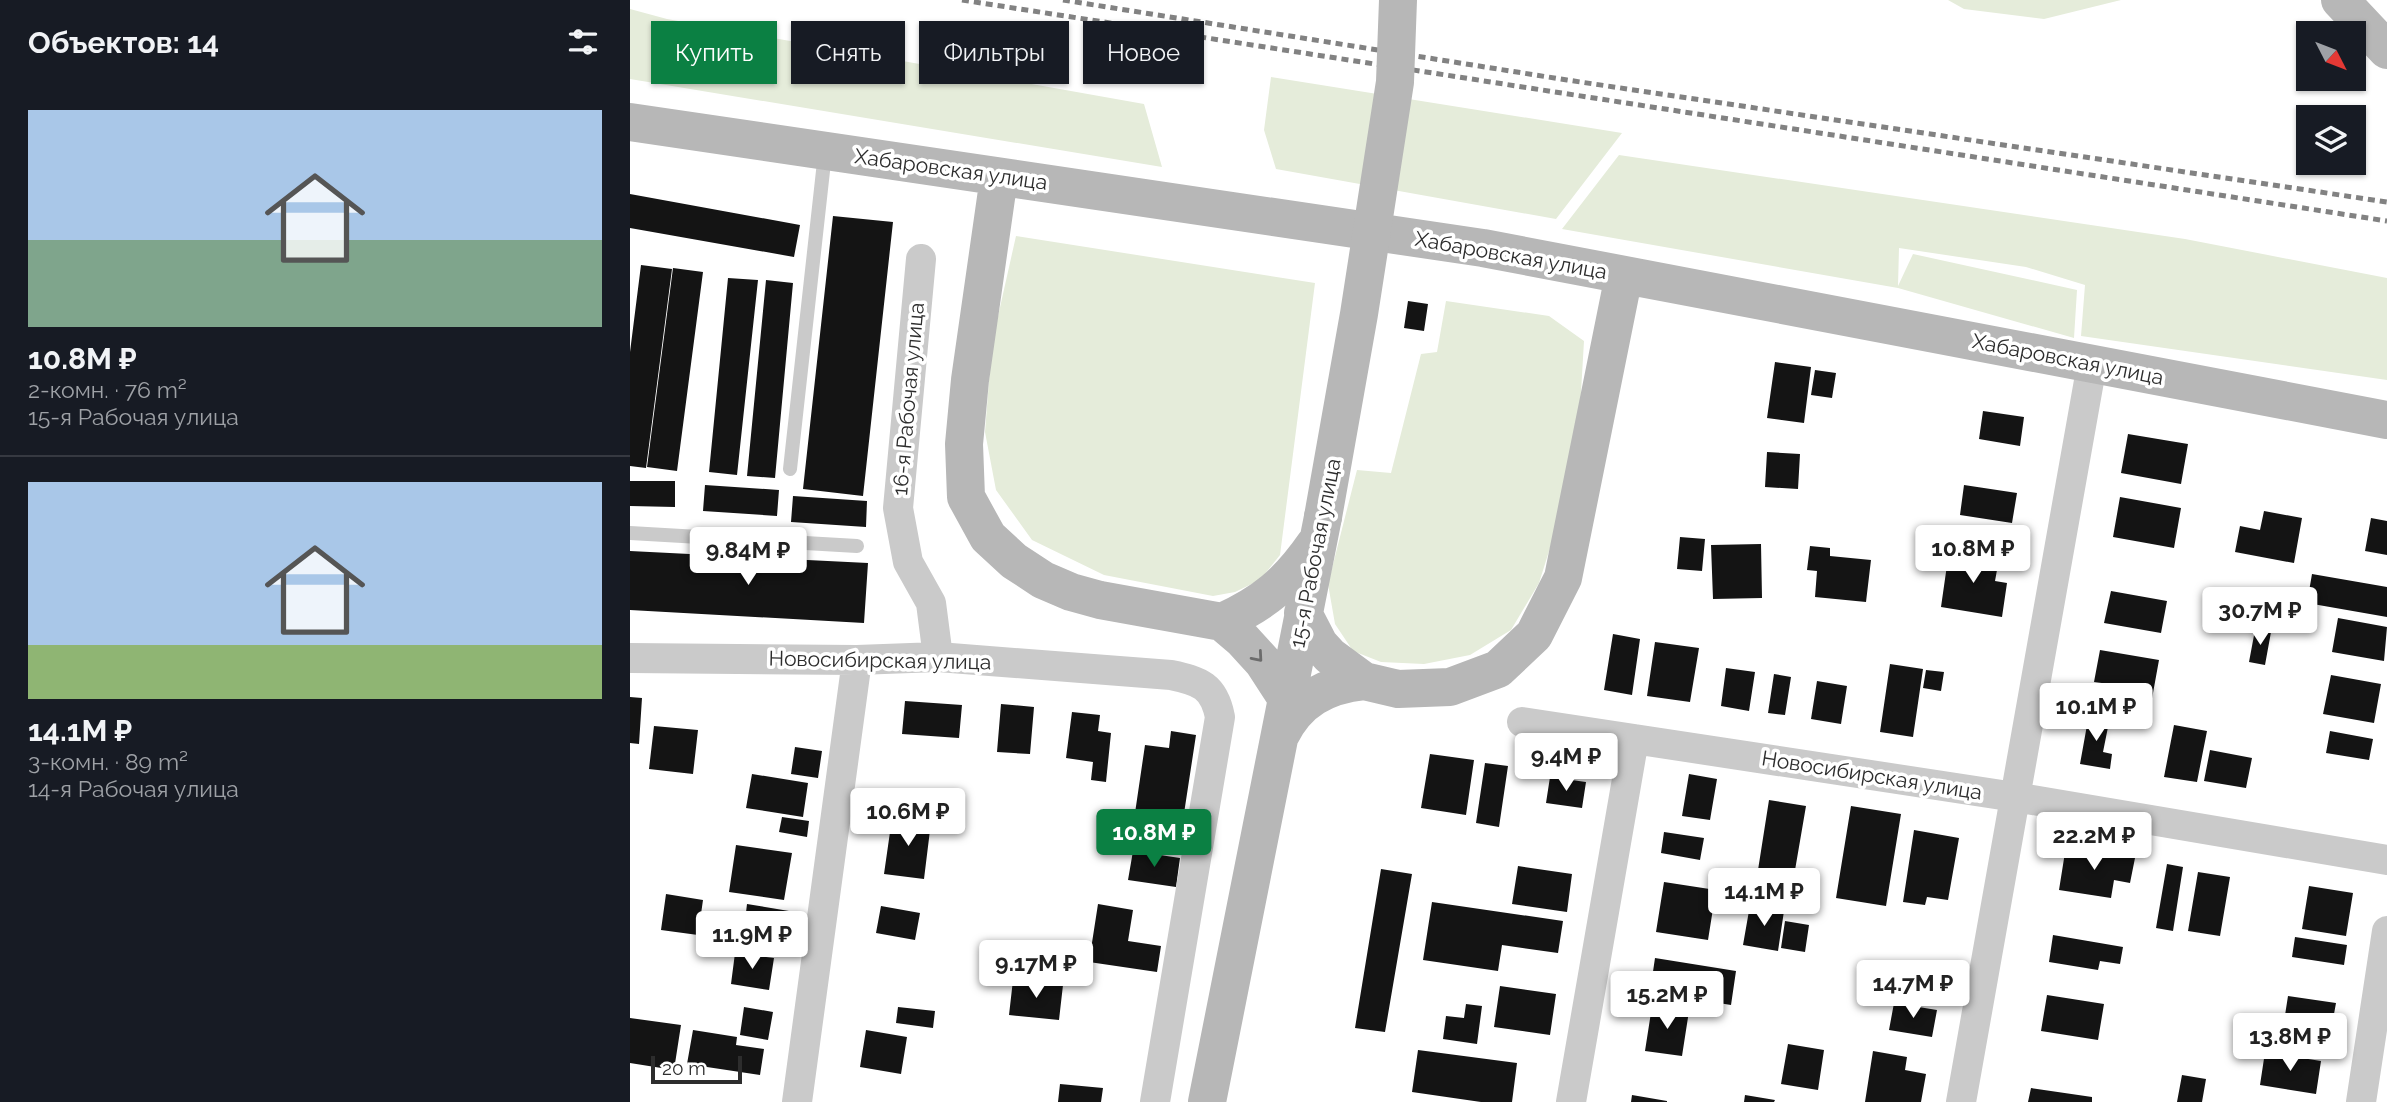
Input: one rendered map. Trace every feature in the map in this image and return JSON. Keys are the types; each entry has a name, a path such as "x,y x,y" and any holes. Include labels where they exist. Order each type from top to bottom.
{"main road":[{"name":"15-я Рабочая улица","path":"1207,1102 1320,530 1359,314 1395,82 1398,0"},
{"path":"2340,0 2387,50"},
{"name":"Хабаровская улица","path":"630,122 1483,248 2387,419"},
{"path":"999,177 970,380 964,444 967,497 988,537 1014,561 1043,580 1071,592 1100,600 1222,622 1263,662 1287,699"},
{"path":"1279,739 1289,719 1308,700 1343,683 1364,681 1398,689 1450,687 1497,669 1534,635 1563,578 1625,275"},
{"path":"1222,622 1262,602 1283,583 1320,530"},
{"path":"1303,613 1314,636 1330,656 1364,681"}],"street":[{"name":"16-я Рабочая улица","path":"921,259 898,508 908,562 931,603 938,657"},
{"path":"1961,1102 2092,364"},
{"name":"Новосибирская улица","path":"630,657 857,660 938,657 1171,675 1194,679 1208,689 1217,701 1220,717 1154,1102"},
{"path":"797,1102 857,660"},
{"name":"Новосибирская улица","path":"1522,722 2015,797 2387,860"},
{"path":"1571,1102 1634,739"},
{"path":"2361,1102 2387,931"}],"lane":[{"path":"790,469 825,151"},
{"path":"630,533 857,547"}],"green space":[{"path":"1948,0 2121,0 2044,19 1964,9"},
{"path":"630,9 678,21 651,21 651,82 630,79"},
{"path":"777,39 791,41 791,84 905,84 905,61 919,64 919,84 1032,84 1144,104 1162,167 660,84 777,84"},
{"path":"1271,77 1622,133 1556,219 1276,169 1264,130"},
{"path":"1619,155 2185,239 2387,278 2387,380 2081,336 2085,285 2026,267 1899,248 1898,286 1913,254 2077,290 2074,338 1898,288 1562,229"},
{"path":"1016,236 1315,283 1280,555 1260,580 1235,592 1213,596 1104,575 1032,540 996,490 985,432 992,343"},
{"path":"1446,301 1549,316 1584,341 1580,409 1561,513 1539,583 1511,630 1470,655 1424,664 1381,662 1353,651 1335,624 1328,584 1357,470 1391,473 1421,354 1437,352"}],"building":[{"path":"630,194 800,225 794,257 630,228"},
{"path":"833,216 893,222 863,496 803,489"},
{"path":"641,265 672,269 646,468 630,466 630,352"},
{"path":"673,268 703,272 677,471 647,467"},
{"path":"728,278 758,280 737,475 709,472"},
{"path":"766,280 793,283 775,478 747,476"},
{"path":"1408,301 1428,304 1424,331 1404,328"},
{"path":"1775,362 1811,367 1804,423 1767,418"},
{"path":"1815,370 1836,373 1832,398 1811,395"},
{"path":"1983,411 2024,417 2020,446 1979,439"},
{"path":"2128,434 2188,444 2181,484 2121,473"},
{"path":"1767,452 1800,454 1798,489 1765,487"},
{"path":"630,481 675,481 675,507 630,506"},
{"path":"705,485 779,490 777,516 703,511"},
{"path":"1964,485 2017,493 2012,523 1960,515"},
{"path":"793,496 867,501 866,527 791,522"},
{"path":"2120,497 2181,508 2174,548 2113,537"},
{"path":"2264,511 2302,518 2294,563 2235,552 2240,526 2260,530"},
{"path":"2371,518 2387,521 2387,555 2365,551"},
{"path":"1680,537 1705,539 1702,571 1677,569"},
{"path":"1761,544 1762,598 1713,599 1711,545"},
{"path":"1810,546 1830,548 1830,556 1871,560 1866,602 1815,597 1817,571 1807,570"},
{"path":"630,551 868,563 864,623 630,610"},
{"path":"1949,551 1999,559 1995,581 2007,583 2002,617 1941,607"},
{"path":"2312,574 2387,587 2387,617 2307,603"},
{"path":"2111,591 2167,601 2161,633 2104,623"},
{"path":"2338,618 2387,627 2384,661 2332,652"},
{"path":"2255,630 2271,632 2265,665 2249,662"},
{"path":"1613,634 1640,639 1632,695 1604,690"},
{"path":"1655,642 1699,648 1690,702 1647,696"},
{"path":"2100,650 2159,660 2151,704 2114,697 2117,685 2094,682"},
{"path":"1890,664 1923,669 1913,737 1880,732"},
{"path":"1726,668 1755,672 1749,711 1721,706"},
{"path":"1926,670 1944,672 1941,691 1923,688"},
{"path":"1774,674 1791,677 1785,715 1768,713"},
{"path":"2331,675 2381,684 2374,723 2323,714"},
{"path":"1817,681 1847,686 1841,724 1811,719"},
{"path":"630,697 642,698 639,744 630,743"},
{"path":"905,701 962,705 959,738 902,734"},
{"path":"1001,704 1034,707 1030,754 997,752"},
{"path":"1072,712 1100,715 1098,731 1111,733 1106,782 1091,780 1093,762 1066,758"},
{"path":"2089,714 2110,717 2103,752 2112,754 2110,769 2080,764"},
{"path":"2174,725 2207,731 2197,782 2164,777"},
{"path":"654,726 698,730 693,774 649,769"},
{"path":"1171,731 1196,735 1183,820 1135,813 1145,745 1169,748"},
{"path":"2330,731 2373,739 2369,760 2326,753"},
{"path":"795,747 822,751 818,778 791,774"},
{"path":"2210,750 2252,758 2246,788 2204,781"},
{"path":"1430,754 1474,760 1466,815 1421,808"},
{"path":"1485,763 1508,766 1499,827 1476,823"},
{"path":"752,774 808,783 803,817 746,808"},
{"path":"1689,774 1717,779 1710,820 1682,816"},
{"path":"1550,777 1586,782 1582,808 1546,803"},
{"path":"1769,800 1806,806 1794,876 1758,870"},
{"path":"1851,806 1901,814 1886,906 1836,898"},
{"path":"782,817 809,821 807,837 779,832"},
{"path":"892,818 931,822 924,879 884,874"},
{"path":"1914,830 1959,838 1948,900 1927,897 1925,905 1903,902"},
{"path":"1664,832 1704,838 1700,860 1661,853"},
{"path":"736,845 792,853 784,900 729,892"},
{"path":"2066,846 2135,858 2130,883 2114,880 2111,898 2059,890"},
{"path":"1133,851 1180,858 1176,887 1128,880"},
{"path":"2167,864 2183,867 2173,931 2156,928"},
{"path":"1518,866 1572,874 1567,912 1512,904"},
{"path":"1381,869 1412,874 1385,1032 1355,1028"},
{"path":"2198,872 2230,877 2220,936 2188,931"},
{"path":"1664,882 1716,890 1708,940 1656,932"},
{"path":"2309,886 2353,893 2346,936 2302,929"},
{"path":"666,894 703,900 698,935 661,930"},
{"path":"1432,902 1563,921 1558,953 1502,945 1498,971 1423,960"},
{"path":"747,904 789,911 786,935 744,929"},
{"path":"1098,904 1133,910 1128,941 1161,946 1157,972 1089,962"},
{"path":"1750,905 1784,911 1778,951 1743,945"},
{"path":"881,906 920,913 915,940 876,933"},
{"path":"1785,921 1809,925 1805,952 1781,948"},
{"path":"2053,935 2123,947 2120,964 2100,961 2098,970 2049,962"},
{"path":"2295,937 2347,945 2344,965 2292,957"},
{"path":"735,953 774,958 769,990 731,984"},
{"path":"1655,958 1736,971 1731,1005 1650,992"},
{"path":"1889,963 1945,972 1940,998 1885,989"},
{"path":"1013,980 1063,985 1059,1020 1009,1015"},
{"path":"1500,986 1556,994 1550,1035 1494,1027"},
{"path":"2047,995 2104,1004 2098,1040 2041,1031"},
{"path":"2288,996 2336,1003 2330,1036 2283,1028"},
{"path":"1894,1003 1937,1010 1932,1037 1889,1030"},
{"path":"1466,1004 1482,1006 1477,1044 1443,1039 1446,1016 1464,1018"},
{"path":"1652,1006 1689,1011 1682,1056 1645,1051"},
{"path":"744,1007 773,1012 768,1040 740,1035"},
{"path":"898,1007 935,1011 933,1028 896,1023"},
{"path":"630,1018 681,1025 674,1070 630,1063"},
{"path":"693,1030 737,1037 736,1045 764,1049 760,1075 687,1064"},
{"path":"866,1030 907,1037 901,1074 860,1067"},
{"path":"1788,1044 1824,1050 1818,1090 1781,1084"},
{"path":"1418,1050 1517,1063 1512,1102 1481,1102 1412,1092"},
{"path":"1873,1051 1907,1057 1905,1070 1926,1074 1921,1102 1865,1102"},
{"path":"2265,1052 2321,1061 2316,1094 2260,1085"},
{"path":"2182,1075 2206,1079 2202,1102 2177,1102"},
{"path":"1060,1084 1103,1088 1101,1102 1058,1102"},
{"path":"2031,1088 2092,1097 2092,1102 2028,1102"},
{"path":"1632,1095 1667,1101 1667,1102 1631,1102"},
{"path":"1745,1095 1775,1100 1744,1102"}],"railway":[{"path":"962,0 2387,221"},
{"path":"1063,0 1567,80 2387,202"}]}
